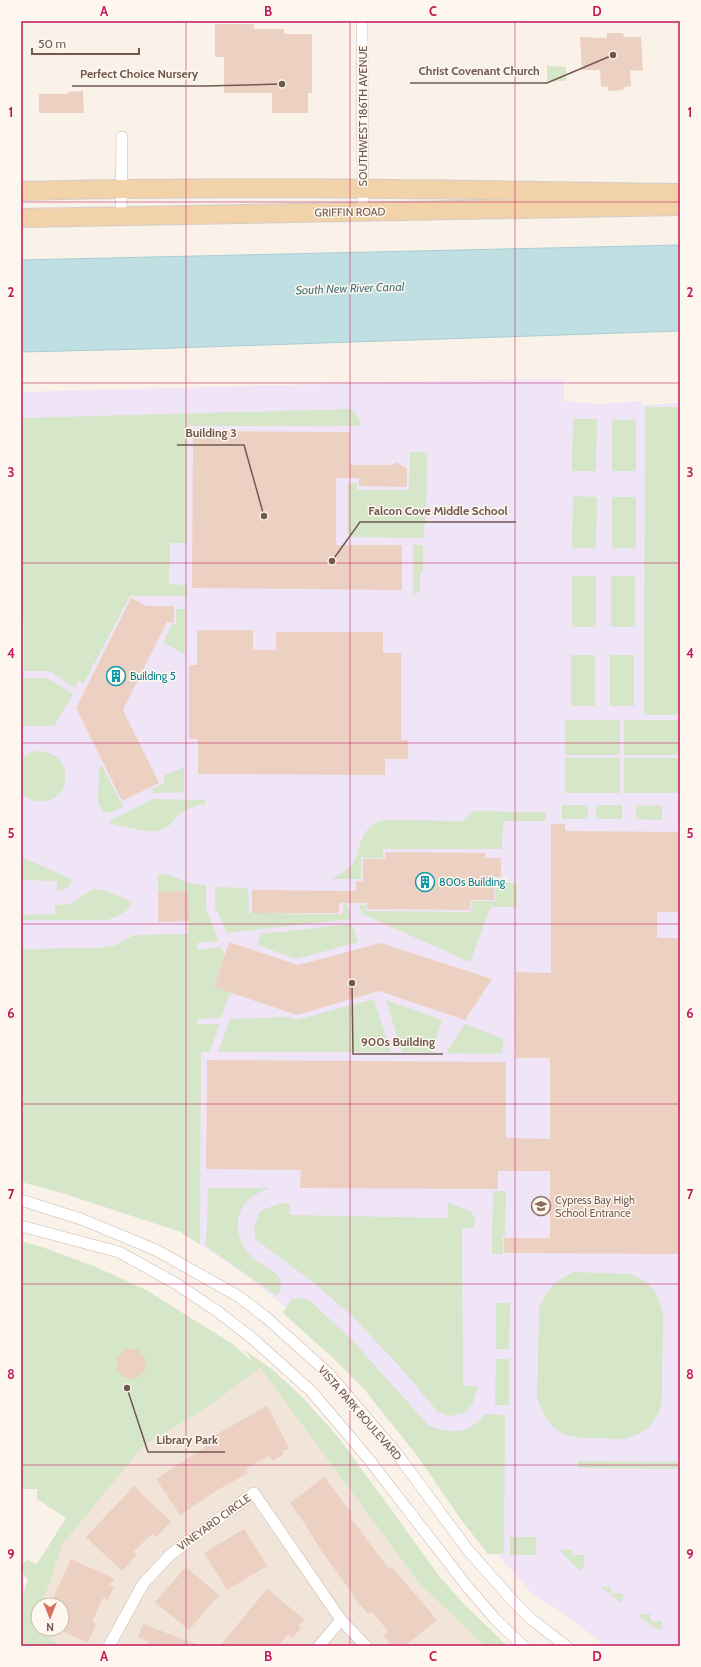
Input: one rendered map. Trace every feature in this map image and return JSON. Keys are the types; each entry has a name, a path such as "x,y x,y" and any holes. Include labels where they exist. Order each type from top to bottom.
{"main road":[{"name":"GRIFFIN ROAD","path":"21,191 121,188 363,188 680,193"},
{"name":"GRIFFIN ROAD","path":"21,218 680,206"}],"street":[{"name":"SOUTHWEST 186TH AVENUE","path":"362,21 363,211"},
{"path":"121,215 122,137"},
{"name":"VISTA PARK BOULEVARD","path":"21,1200 82,1219 156,1250 238,1296 268,1319 329,1374 397,1454 468,1550 513,1601 531,1619 566,1646"},
{"name":"VISTA PARK BOULEVARD","path":"21,1226 119,1252 175,1283 217,1311 253,1339 311,1391 377,1470 495,1620 523,1646"},
{"name":"VINEYARD CIRCLE","path":"110,1646 143,1584 170,1555 254,1493 341,1620"},
{"path":"319,1646 341,1620 366,1646"}],"shaded area":[{"path":"564,379 564,401 599,404 642,401 642,405 680,403 680,1646 606,1646 561,1612 530,1592 483,1537 328,1340 243,1273 181,1232 59,1192 21,1182 21,392"},
{"path":"260,1368 419,1583 485,1646 61,1646 48,1637 70,1637 70,1597 45,1597 62,1545 143,1446 208,1407"}],"green space":[{"path":"547,66 566,67 566,81 547,81"},
{"path":"645,407 680,407 679,715 644,715"},
{"path":"351,409 359,419 360,426 187,426 187,543 170,543 169,584 187,585 187,596 130,596 84,683 79,680 75,688 50,671 24,671 24,618 21,618 21,418"},
{"path":"573,419 597,419 596,471 572,471"},
{"path":"612,420 636,420 636,471 612,471"},
{"path":"410,452 427,453 426,523 424,526 424,538 351,537 347,532 347,483 357,483 357,490 409,490"},
{"path":"573,496 597,497 596,548 572,548"},
{"path":"612,497 636,497 636,548 612,548"},
{"path":"413,545 423,545 423,571 420,572 420,590 413,597"},
{"path":"572,576 596,576 596,627 572,627"},
{"path":"611,576 635,576 635,627 611,627"},
{"path":"176,609 185,609 185,654 163,643 172,624 176,624"},
{"path":"571,655 595,655 595,706 571,706"},
{"path":"610,655 634,655 634,706 610,706"},
{"path":"21,678 47,678 73,694 54,726 21,726"},
{"path":"565,720 620,720 620,755 565,755"},
{"path":"624,720 679,720 679,755 624,755"},
{"path":"37,751 50,754 60,760 64,769 66,779 63,788 57,796 48,801 32,800 21,793 21,760 29,753"},
{"path":"565,758 620,758 620,793 565,793"},
{"path":"624,758 679,758 679,793 624,793"},
{"path":"102,766 123,807 110,813 104,812 98,804 99,767"},
{"path":"184,767 184,792 153,793 152,789 165,783 163,776"},
{"path":"153,799 205,800 205,804 186,810 169,826 161,830 146,831 109,823 113,819"},
{"path":"562,805 588,805 588,819 562,819"},
{"path":"596,805 622,805 622,819 596,819"},
{"path":"636,805 662,806 662,820 636,819"},
{"path":"474,811 546,812 546,821 503,821 502,849 383,849 383,858 361,858 361,879 331,879 341,874 352,865 357,856 363,836 371,826 379,821 463,821"},
{"path":"21,857 67,877 71,880 71,884 66,888 57,891 57,881 21,880"},
{"path":"158,874 169,875 191,884 206,885 206,908 219,941 197,943 197,950 220,947 225,955 214,986 230,992 221,1018 197,1019 198,1024 219,1024 210,1052 201,1052 200,1245 181,1232 59,1192 21,1182 21,949 98,948 116,945 134,935 188,934 188,892 158,892"},
{"path":"495,883 517,883 517,907 491,907 470,962 362,914 359,905 366,905 366,911 471,912 471,901 495,901"},
{"path":"215,887 248,888 249,913 343,914 344,897 351,919 227,933 215,907"},
{"path":"92,889 105,890 132,902 128,909 122,914 106,920 21,920 21,915 55,914 55,905 71,904"},
{"path":"352,924 358,942 297,959 257,945 261,934"},
{"path":"374,999 391,1052 218,1052 230,1019 288,1017 296,1020"},
{"path":"386,1000 442,1020 432,1052 402,1052"},
{"path":"465,1024 503,1039 502,1054 446,1053"},
{"path":"208,1188 270,1188 260,1192 247,1201 239,1215 238,1230 239,1237 250,1255 279,1277 281,1286 277,1296 206,1246"},
{"path":"493,1191 506,1191 503,1254 492,1254"},
{"path":"281,1203 290,1204 290,1215 448,1218 448,1203 471,1211 475,1219 474,1228 462,1228 463,1386 478,1386 472,1405 464,1413 450,1416 438,1412 401,1368 352,1316 314,1283 255,1239 254,1228 260,1211"},
{"path":"21,1241 45,1248 96,1267 146,1290 234,1345 253,1362 245,1350 273,1370 303,1398 339,1438 440,1577 464,1604 507,1646 485,1646 419,1583 260,1368 208,1407 143,1446 62,1545 45,1597 30,1597 30,1637 48,1637 61,1646 21,1646 21,1600 28,1580 21,1571 21,1564 28,1560 37,1564 66,1518 37,1499 37,1489 21,1489"},
{"path":"573,1272 630,1274 645,1281 656,1293 663,1314 662,1397 660,1410 655,1419 648,1428 639,1434 624,1439 581,1438 564,1435 553,1427 544,1415 537,1399 539,1308 546,1293 556,1282"},
{"path":"298,1298 309,1300 351,1339 429,1426 437,1429 459,1431 472,1426 485,1414 505,1415 504,1554 488,1554 462,1521 418,1457 364,1389 332,1357 283,1313 291,1300"},
{"path":"496,1303 510,1303 509,1349 496,1349"},
{"path":"496,1359 509,1359 509,1405 495,1405"},
{"path":"578,1461 680,1462 680,1469 578,1468"},
{"path":"510,1537 536,1537 536,1555 510,1555"},
{"path":"561,1549 572,1550 572,1555 584,1555 584,1568 579,1570 561,1552"},
{"path":"601,1587 611,1587 611,1593 623,1594 622,1602 621,1603"},
{"path":"640,1614 650,1614 651,1621 662,1621 662,1630 658,1630 640,1617"}],"water":[{"name":"South New River Canal","path":"680,245 680,331 21,352 21,260"}],"building":[{"path":"215,24 254,24 254,29 284,29 284,34 312,34 312,93 308,93 308,113 272,113 272,93 224,93 224,57 215,57"},
{"path":"607,33 623,33 624,37 641,37 643,71 630,70 631,86 624,87 623,90 608,91 608,87 601,86 600,70 582,70 580,37 607,38"},
{"path":"83,91 84,113 39,113 39,94 68,94 68,92"},
{"path":"193,431 350,432 350,465 392,465 397,462 407,469 407,487 359,486 359,478 336,478 336,545 402,545 402,590 192,588"},
{"name":"Building 5","path":"131,598 147,606 174,606 174,623 167,622 123,710 159,783 122,801 76,708"},
{"path":"197,630 253,630 253,650 276,650 276,632 383,632 383,653 401,653 401,740 408,740 408,759 385,759 385,775 198,774 198,739 189,739 189,665 197,665"},
{"path":"551,824 565,824 565,831 680,832 680,912 657,912 657,938 680,938 680,1254 504,1253 504,1238 550,1238 550,1171 498,1171 498,1189 300,1188 301,1170 206,1169 207,1060 506,1062 506,1138 550,1139 550,1058 516,1058 515,1025 516,972 551,973"},
{"name":"800s Building","path":"385,852 485,853 485,858 501,858 501,877 494,877 494,900 470,900 470,910 367,909 367,903 339,903 339,913 252,913 252,890 356,891 356,881 363,881 363,859 385,859"},
{"path":"188,891 189,921 158,922 158,892"},
{"path":"229,942 298,965 381,943 492,979 465,1020 379,991 297,1015 214,987"},
{"path":"125,1349 137,1349 146,1359 145,1371 136,1379 125,1378 117,1370 117,1358"},
{"path":"267,1406 289,1448 282,1452 284,1454 272,1461 269,1456 246,1468 248,1473 219,1489 180,1515 156,1479 208,1445 206,1440"},
{"path":"324,1477 353,1515 350,1517 389,1569 392,1567 437,1620 405,1646 392,1646 383,1635 388,1631 371,1611 368,1614 354,1598 355,1597 320,1549 290,1503"},
{"path":"134,1486 171,1522 156,1537 152,1534 133,1552 137,1555 122,1571 86,1537"},
{"path":"244,1529 267,1566 227,1590 204,1553"},
{"path":"71,1559 115,1579 109,1585 114,1587 108,1600 103,1598 92,1622 96,1624 88,1643 70,1635 70,1597 54,1597"},
{"path":"186,1567 219,1595 189,1630 155,1602"},
{"path":"267,1589 304,1619 299,1626 301,1628 292,1638 288,1635 278,1646 220,1646"},
{"path":"143,1624 198,1646 147,1646 149,1642 138,1637"}],"place":[{"name":"Christ Covenant Church","path":"613,55"},
{"name":"Perfect Choice Nursery","path":"282,84"},
{"name":"Building 3","path":"264,516"},
{"name":"Falcon Cove Middle School","path":"332,561"},
{"name":"Building 5","path":"116,676"},
{"name":"800s Building","path":"425,882"},
{"name":"900s Building","path":"352,983"},
{"name":"Cypress Bay High School Entrance","path":"541,1206"},
{"name":"Library Park","path":"127,1388"}]}
